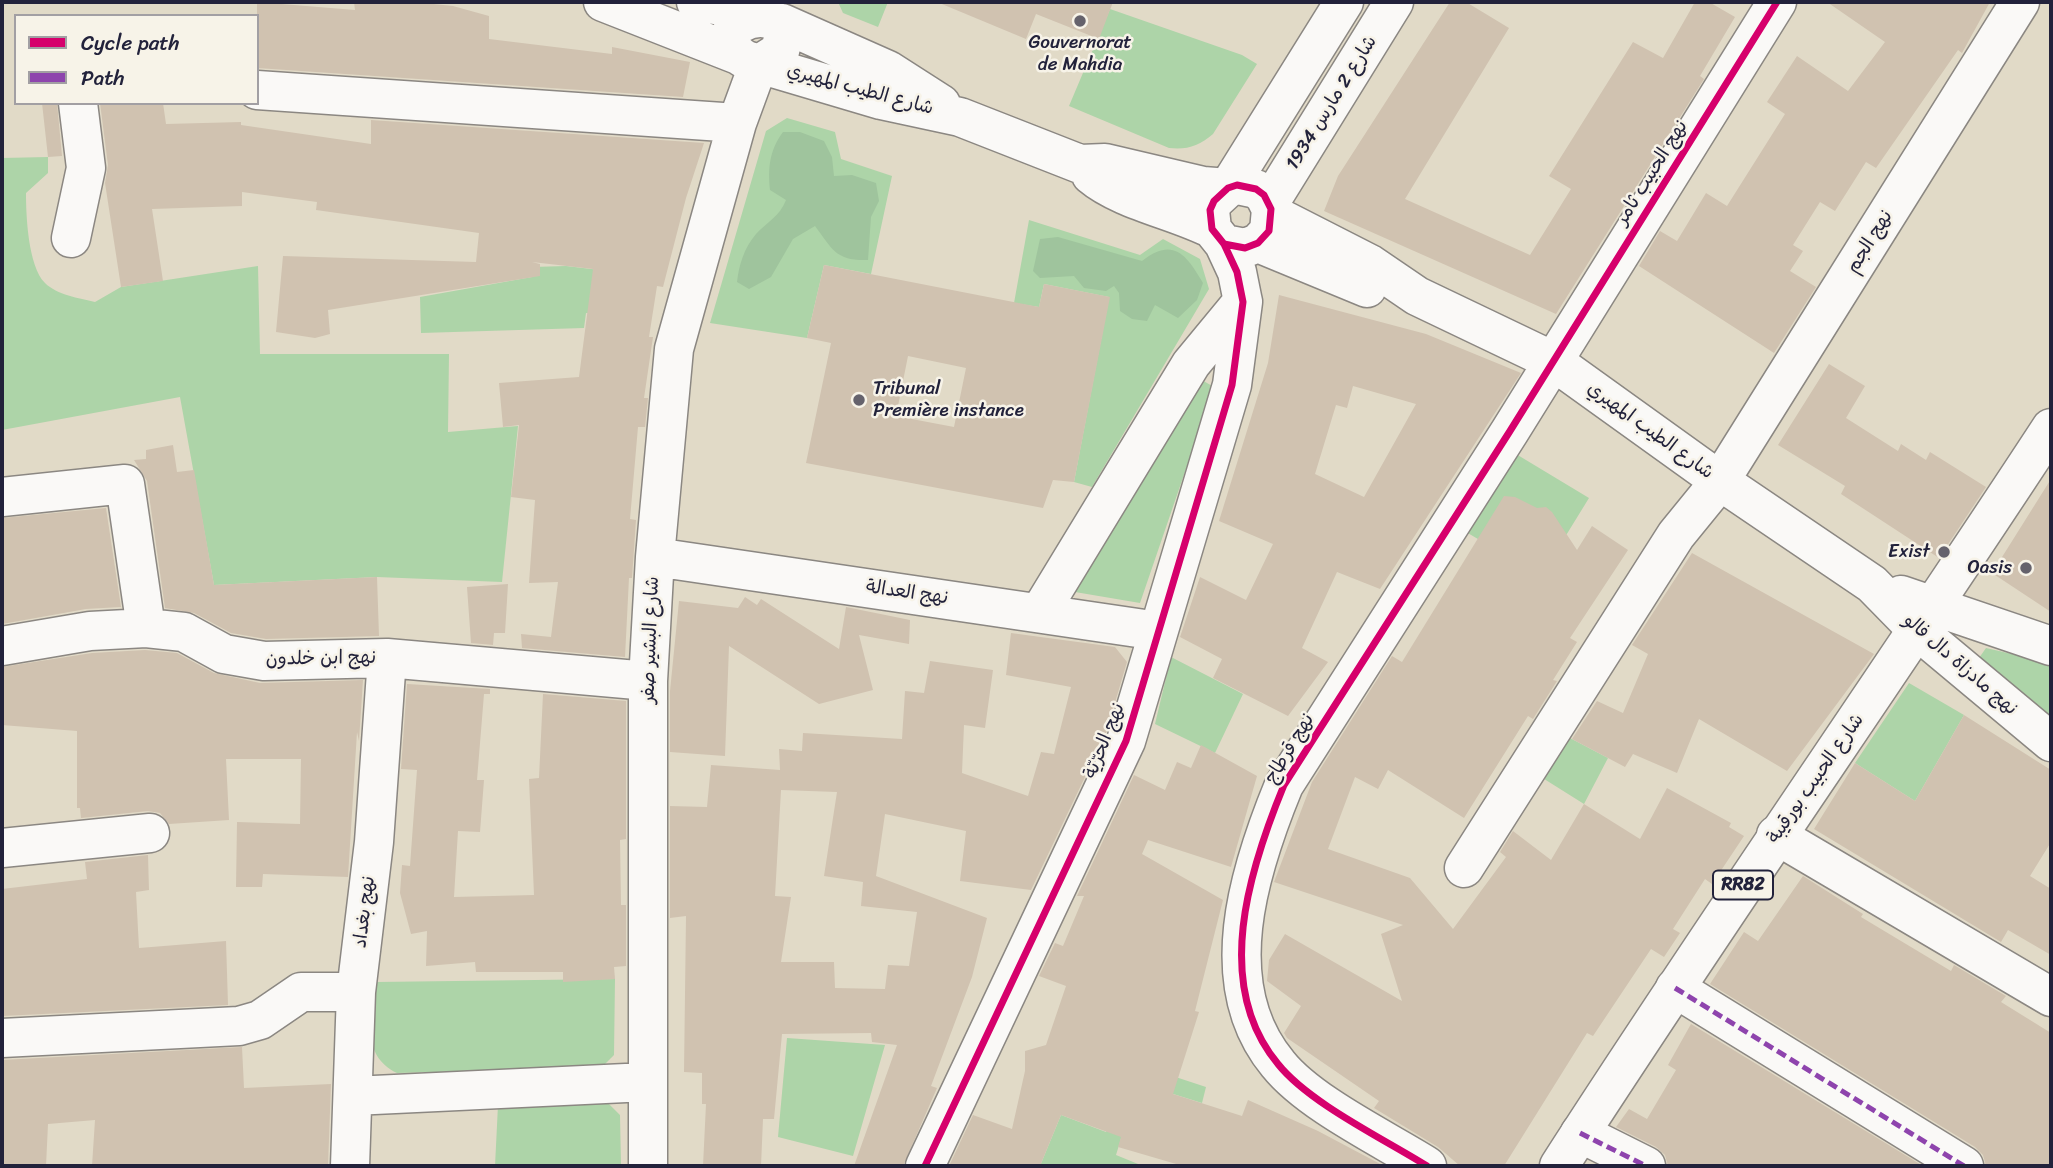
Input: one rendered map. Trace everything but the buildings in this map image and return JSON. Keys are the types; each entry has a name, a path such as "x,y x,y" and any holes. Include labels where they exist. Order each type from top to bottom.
{"street":[{"name":"شارع الطيب المهيري","path":"603,2 750,59 881,100 960,117 1080,164 1098,181 1112,188 1181,214 1248,230 1361,286 1417,296 1497,331 1553,361 1720,481 1926,620"},
{"name":"شارع الطيب المهيري","path":"696,2 765,11 888,70 960,117"},
{"path":"1228,188 1344,2"},
{"name":"شارع 2 مارس 1934","path":"1248,230 1394,2"},
{"name":"نهج الحبيب ثامر","path":"1553,361 1777,2"},
{"name":"نهج الجم","path":"1464,868 1676,535 1720,481 2020,2"},
{"name":"شارع البشير صفر","path":"648,1166 648,681 654,557 674,348 737,123 750,59 733,48 730,31 738,15 765,11"},
{"path":"259,90 737,123"},
{"path":"1289,90 1326,111"},
{"path":"71,239 86,168 78,105"},
{"name":"شارع الطيب المهيري","path":"1080,164 1105,163 1203,186 1256,189 1248,230"},
{"path":"1040,612 1191,364 1243,302 1237,272 1248,230"},
{"name":"نهج الحرّيّة","path":"925,1166 1126,741 1232,385 1243,302"},
{"name":"نهج قرطاج","path":"1427,1166 1307,1091 1278,1065 1257,1033 1241,980 1242,934 1261,839 1284,785 1553,361"},
{"name":"شارع الحبيب بورقيبة","path":"1559,1166 1776,835 1926,620 2051,428"},
{"path":"2,497 125,484 146,628"},
{"name":"نهج العدالة","path":"654,557 1158,631"},
{"path":"1926,620 2051,646"},
{"name":"نهج مادزاة دال فالو","path":"1926,620 2051,742"},
{"name":"نهج ابن خلدون","path":"2,646 90,631 146,628 184,632 224,654 264,661 387,658 648,681"},
{"name":"نهج بغداد","path":"350,1166 356,992 374,842 387,658"},
{"path":"2,848 150,833"},
{"path":"1776,835 2051,997"},
{"path":"1675,988 1965,1166"},
{"path":"2,1038 239,1026 260,1020 301,992 356,992"},
{"path":"353,1096 647,1082"},
{"path":"1580,1133 1646,1166"}],"green space":[{"path":"838,2 888,2 878,27 843,13"},
{"path":"1110,9 1242,55 1257,64 1208,138 1187,148 1169,148 1069,106"},
{"path":"787,118 835,132 841,159 892,176 871,274 824,265 807,338 710,323 766,131"},
{"path":"783,132 800,132 824,141 832,157 834,176 852,175 876,183 879,201 871,217 868,260 842,256 831,248 815,226 793,239 771,277 749,289 737,282 745,251 756,234 777,215 786,200 770,190 769,182 772,153"},
{"path":"48,157 48,173 26,193 29,240 39,275 45,283 68,296 95,302 121,287 258,266 260,354 449,354 448,432 518,426 502,582 377,577 214,585 180,397 2,430 2,158"},
{"path":"1029,220 1140,255 1163,239 1200,259 1209,289 1092,487 1074,482 1109,297 1044,284 1039,307 1014,303"},
{"path":"1058,237 1142,261 1162,250 1178,252 1191,264 1203,283 1197,300 1178,318 1155,305 1147,321 1132,319 1120,311 1119,293 1114,286 1106,291 1084,288 1074,276 1040,278 1033,271 1040,239"},
{"path":"566,266 600,270 594,314 586,313 584,328 421,333 420,297 532,277 532,267"},
{"path":"1200,379 1214,387 1140,603 1075,592"},
{"path":"1516,454 1589,498 1541,576 1466,532"},
{"path":"1986,648 2051,663 2051,717 1979,658"},
{"path":"1171,657 1243,694 1215,753 1155,724"},
{"path":"1909,683 1964,715 1915,801 1855,763"},
{"path":"1568,737 1608,758 1584,804 1541,777"},
{"path":"615,979 614,1055 601,1068 397,1073 377,1056 373,1045 371,1021 376,982"},
{"path":"787,1038 885,1045 853,1156 778,1137"},
{"path":"1130,1062 1206,1087 1202,1103 1138,1083 1116,1155 1143,1166 1040,1166 1061,1115 1106,1132"},
{"path":"607,1102 620,1115 621,1166 495,1166 498,1105"}],"marked path":[{"path":"1675,988 1964,1166"},
{"path":"1580,1133 1646,1166"}],"cycle path":[{"path":"1427,1166 1308,1093 1278,1064 1258,1033 1246,999 1242,963 1243,927 1259,853 1284,785 1510,431 1777,2"},
{"path":"925,1166 1126,741 1232,385 1243,302 1237,272 1224,244 1212,229 1210,210 1214,201 1228,188 1237,185 1256,189 1264,195 1271,209 1269,231 1258,243 1245,248 1224,244"}],"place":[{"name":"Gouvernorat de Mahdia","path":"1080,21"},
{"name":"Tribunal Première instance","path":"859,400"},
{"name":"Exist","path":"1944,552"},
{"name":"Oasis","path":"2026,568"}]}
